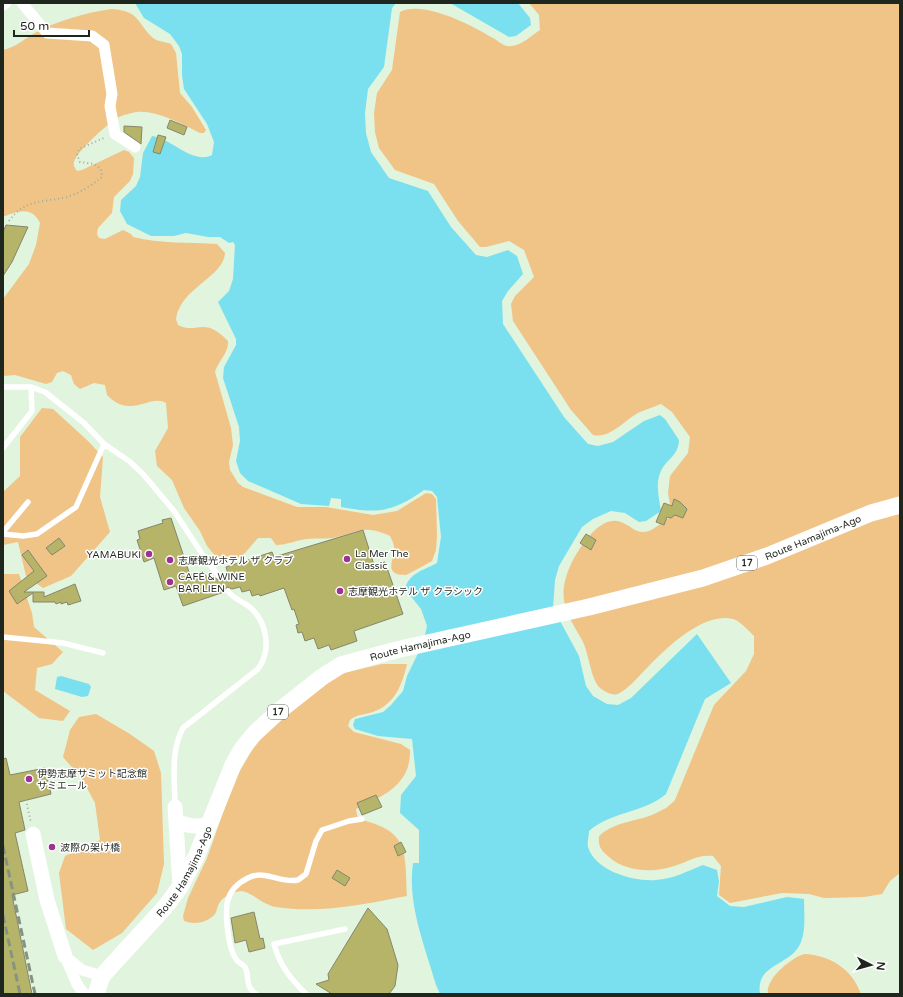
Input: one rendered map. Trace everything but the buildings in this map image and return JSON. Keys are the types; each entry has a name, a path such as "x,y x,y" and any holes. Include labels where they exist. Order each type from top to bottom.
{"main road":[{"name":"Route Hamajima-Ago","path":"96,994 102,976 166,906 180,887 196,857 233,765 254,734 322,677 341,665 396,650 590,607 703,578 767,556 871,513 900,505"}],"street":[{"path":"22,3 47,33 92,36 104,45 112,94 110,106 115,134 135,146"},
{"path":"176,814 187,826 199,827 209,824"},
{"path":"176,814 180,887"},
{"path":"33,834 47,900 65,956 77,984 84,994"},
{"path":"65,956 82,970 102,976"}],"lane":[{"path":"3,386 31,387 45,392 84,424 104,444 129,461 143,474 174,511 206,560 220,577"},
{"path":"3,448 32,411 31,387"},
{"path":"3,533 23,536 37,534 76,507 104,444"},
{"path":"3,533 28,502"},
{"path":"176,814 174,751 176,740 183,728 258,669 265,655 266,641 260,618 252,609 232,597 228,591"},
{"path":"3,637 63,643 103,653"},
{"path":"256,994 249,988 244,967 236,960 229,939 226,904 232,891 242,881 253,875 260,874 298,880 306,874 316,841 322,830 342,822 362,819"},
{"path":"306,994 292,979 278,960 274,944 345,929"}],"path":[{"path":"9,220 17,209 28,204 69,196 92,185 102,177 101,169 94,164 80,162 77,155 79,150 115,134"},
{"path":"26,800 33,834"}],"shaded area":[{"path":"529,3 900,3 900,873 890,881 882,894 864,897 824,898 809,894 782,893 730,903 719,895 721,866 713,856 702,856 663,869 638,870 615,862 600,846 599,836 606,830 622,823 655,814 666,808 675,800 714,705 746,671 754,654 754,636 733,619 721,618 709,621 697,626 673,643 622,692 618,694 610,694 599,687 594,678 583,642 566,610 563,593 567,574 581,547 595,530 604,524 612,521 621,522 637,531 645,532 652,530 672,516 668,493 670,476 688,453 690,437 672,412 661,404 634,415 618,428 606,434 593,435 571,410 513,321 511,304 515,296 534,277 524,250 509,241 486,247 480,247 458,221 434,184 395,170 379,148 375,132 374,113 377,93 392,70 400,12 409,9 433,11 459,20 507,46 511,46 525,41 540,30 539,15"},
{"path":"112,9 128,12 137,18 153,38 171,44 176,53 180,93 192,107 206,130 204,133 200,133 169,118 153,113 136,112 127,114 114,120 80,151 74,162 74,166 77,171 82,170 124,150 129,152 134,158 133,174 130,181 114,197 112,213 98,228 97,234 99,238 105,239 123,230 131,234 133,237 164,242 217,244 225,253 223,261 217,269 185,299 179,308 176,319 178,325 185,327 206,327 212,329 228,341 227,349 215,372 231,428 233,445 229,462 230,470 238,483 243,487 297,507 326,507 373,515 397,511 426,493 432,494 436,499 437,536 436,550 432,561 429,563 406,575 399,575 395,573 391,568 394,549 390,536 372,530 360,531 332,538 307,539 280,545 276,545 271,538 258,538 245,553 234,560 216,557 207,546 200,531 184,508 172,480 157,466 155,451 168,428 166,403 153,401 140,405 124,405 116,402 107,395 105,385 94,383 80,389 74,384 71,375 63,371 57,373 52,382 46,384 15,375 3,376 3,299 29,264 36,245 40,223 33,214 24,211 3,217 3,50 8,49 31,35 62,21 93,12"},
{"path":"42,408 53,409 103,457 100,497 110,532 71,576 43,588 26,576 18,542 3,545 3,492 20,476 20,437"},
{"path":"3,574 19,574 32,613 34,627 63,652 52,664 37,668 35,690 70,711 63,721 39,718 3,691"},
{"path":"382,664 407,664 400,686 392,699 381,709 353,718 350,720 348,726 354,732 401,744 410,750 409,762 406,772 394,788 356,809 358,819 387,829 401,844 406,866 407,896 325,909 292,909 271,906 248,893 241,891 226,896 219,904 215,914 212,917 196,923 184,921 183,916 188,898 207,858 235,779 260,737 302,696 340,674"},
{"path":"96,714 130,734 154,751 161,773 164,864 157,893 122,933 93,950 66,929 59,873 65,856 100,840 95,803 82,779 63,757 70,730 79,717"},
{"path":"804,954 823,957 839,965 852,977 861,994 768,994 768,988 771,982 780,970 792,960"}],"water":[{"path":"135,3 396,3 392,8 384,67 368,89 365,113 366,133 371,152 389,178 428,191 451,227 476,255 487,257 508,250 517,256 523,274 508,291 502,301 503,324 564,417 588,444 598,446 613,442 644,421 660,415 665,419 679,440 677,450 663,467 659,475 658,491 661,511 646,521 639,522 625,513 611,511 593,519 582,527 559,566 555,580 553,608 579,656 586,686 593,696 607,704 618,705 631,698 697,634 731,683 705,699 666,794 648,805 598,824 589,831 588,847 598,863 607,869 627,877 637,879 656,880 668,878 703,865 717,870 719,881 717,896 730,906 744,907 787,897 804,899 804,926 801,942 790,956 768,970 763,976 760,984 760,994 440,994 422,940 413,894 413,863 419,863 419,830 400,813 401,795 416,776 412,739 378,736 355,729 353,725 355,719 383,712 403,691 407,676 423,643 427,626 421,609 405,589 413,576 437,563 441,537 437,497 432,491 424,490 394,507 375,510 341,507 341,499 331,498 329,506 301,504 248,481 240,473 236,461 240,441 239,427 223,378 224,367 236,345 236,339 218,302 229,291 233,279 235,245 233,242 229,243 220,237 208,237 186,233 174,236 151,236 127,224 120,211 121,200 136,186 140,177 143,153 152,136 167,141 197,157 212,155 214,142 207,124 184,89 182,54 179,46 170,34 144,18"},
{"path":"450,3 518,3 530,18 531,25 516,36 509,37"},
{"path":"61,676 89,684 91,687 88,696 82,697 55,689 57,677"}],"railway":[{"path":"3,846 35,994"},
{"path":"3,915 20,994"}],"place":[{"name":"YAMABUKI","path":"149,554"},
{"name":"La Mer The Classic","path":"347,559"},
{"name":"志摩観光ホテル ザ クラブ","path":"170,560"},
{"name":"CAFÉ & WINE BAR LIEN","path":"170,582"},
{"name":"志摩観光ホテル ザ クラシック","path":"340,591"},
{"name":"伊勢志摩サミット記念館 サミエール","path":"29,779"},
{"name":"波際の架け橋","path":"52,847"}]}
